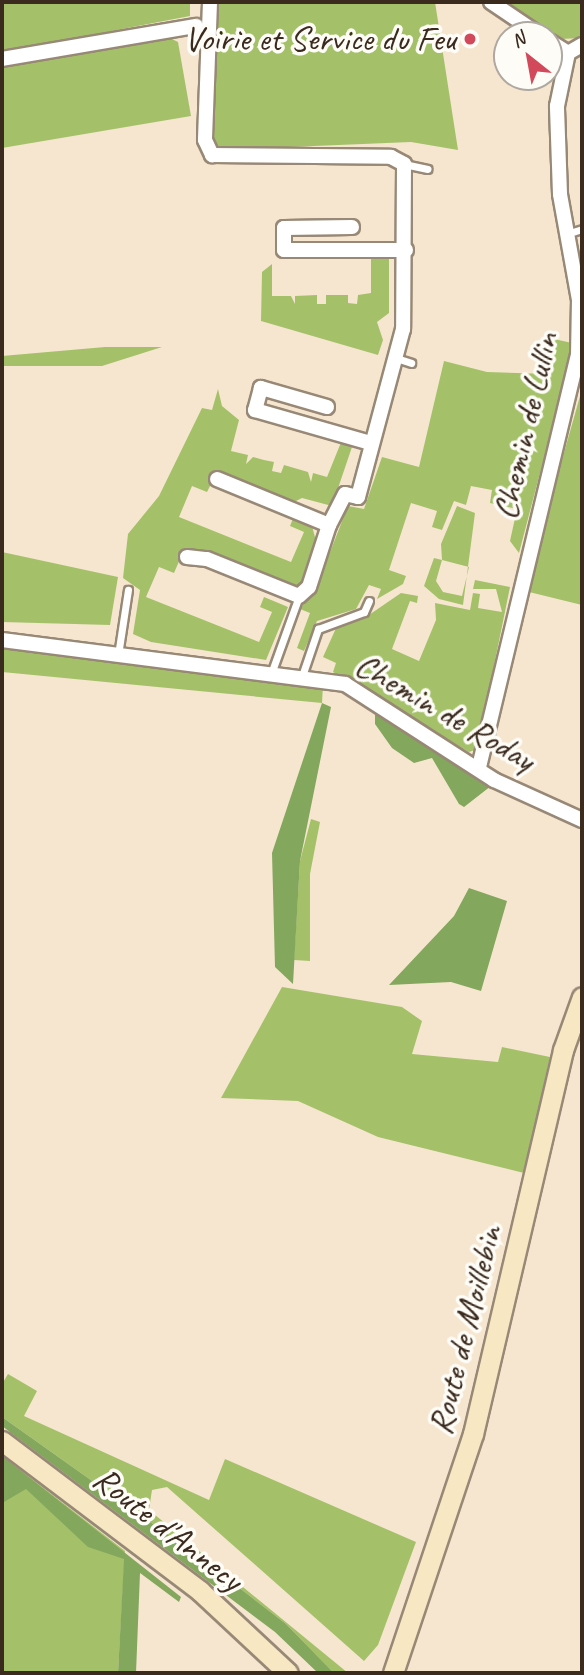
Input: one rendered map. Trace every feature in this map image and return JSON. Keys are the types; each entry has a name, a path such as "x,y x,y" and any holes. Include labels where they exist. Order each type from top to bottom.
{"street":[{"path":"187,557 299,597 309,587 329,525 345,494 358,497 406,314 404,164 391,157 212,155 205,140 211,2"},
{"path":"491,2 519,21"},
{"path":"2,59 196,26"},
{"path":"563,50 568,53 582,45"},
{"name":"Chemin de Lullin","path":"479,766 578,356 579,300 566,234 557,106 568,53"},
{"path":"352,227 284,228 284,250 406,250"},
{"path":"327,407 261,388 255,410 369,451"},
{"path":"217,479 329,525"},
{"name":"Chemin de Roday","path":"2,640 118,656 272,671 366,693 509,788 582,820"},
{"name":"Route de Moillebin","path":"393,1673 473,1434 563,1050 582,997"},
{"name":"Route d'Annecy","path":"2,1441 200,1591 289,1673"}],"lane":[{"path":"404,164 427,169"},
{"path":"566,234 582,229"},
{"path":"396,358 411,363"},
{"path":"118,656 128,590"},
{"path":"272,671 299,597"},
{"path":"302,676 318,629 364,612 369,601"}],"green space":[{"path":"2,2 190,2 190,16 2,52"},
{"path":"216,2 435,2 458,150 411,142 220,150 211,135"},
{"path":"504,2 582,2 582,38 563,39 563,21 533,21"},
{"path":"170,38 178,42 191,116 2,148 2,67"},
{"path":"371,254 389,254 389,313 377,322 383,340 378,355 261,321 262,272 272,264 272,296 291,296 295,304 295,296 317,295 317,304 326,304 326,295 348,295 348,303 357,304 358,295 371,293"},
{"path":"554,339 572,343 571,355 519,553 510,541 517,509 490,503 492,490 471,486 466,505 454,501 442,530 432,527 437,511 411,503 389,570 406,576 403,584 377,599 381,589 369,585 356,609 317,621 304,651 297,648 310,613 300,609 316,588 348,506 364,509 382,457 419,467 444,361 487,372 551,374"},
{"path":"105,347 162,347 102,366 2,366 2,356"},
{"path":"218,389 222,406 239,420 231,451 248,455 246,464 253,457 274,462 272,471 281,473 284,465 308,472 311,482 313,473 327,477 342,440 353,444 332,506 302,498 290,504 212,482 207,492 192,486 179,517 291,562 304,532 290,526 294,516 311,522 316,541 301,587 183,552 174,573 159,567 146,597 259,642 272,612 260,607 264,597 288,607 266,660 151,642 133,634 140,590 123,578 128,534 159,496 202,408 212,410"},
{"path":"582,389 582,605 525,591"},
{"path":"457,506 475,513 468,567 442,560 441,544"},
{"path":"2,552 118,577 110,625 2,622"},
{"path":"434,558 442,560 436,581 443,592 462,596 467,576 463,605 439,599 424,586"},
{"path":"475,580 510,587 477,749 469,752 333,672 336,663 323,657 337,626 366,617 401,593 418,596 417,603 410,601 392,649 419,661 436,620 435,603 470,610 473,593 480,594 478,608 502,612 496,589 473,589"},
{"path":"2,646 323,685 322,703 2,672"},
{"path":"322,703 331,707 300,861 293,984 275,967 272,853"},
{"path":"375,708 491,786 464,807 459,804 432,758 414,763 392,748 375,724"},
{"path":"311,819 320,822 310,874 310,961 294,960 300,861"},
{"path":"469,888 507,901 481,991 451,982 389,985 454,916"},
{"path":"282,987 402,1007 422,1021 412,1054 498,1062 502,1047 550,1057 524,1173 378,1137 298,1101 221,1098"},
{"path":"8,1374 37,1391 24,1416 209,1500 225,1459 416,1542 378,1645 364,1661 167,1487 152,1490 149,1510 348,1673 334,1673 286,1624 198,1556 2,1417 2,1384"},
{"path":"2,1417 198,1556 286,1624 334,1673 318,1673 275,1632 2,1426"},
{"path":"2,1456 125,1551 118,1673 2,1673"},
{"path":"2,1456 181,1597 179,1602 140,1573 136,1673 118,1673 124,1559 88,1547 26,1489 4,1502"}],"place":[{"name":"Voirie et Service du Feu","path":"470,39"}]}
